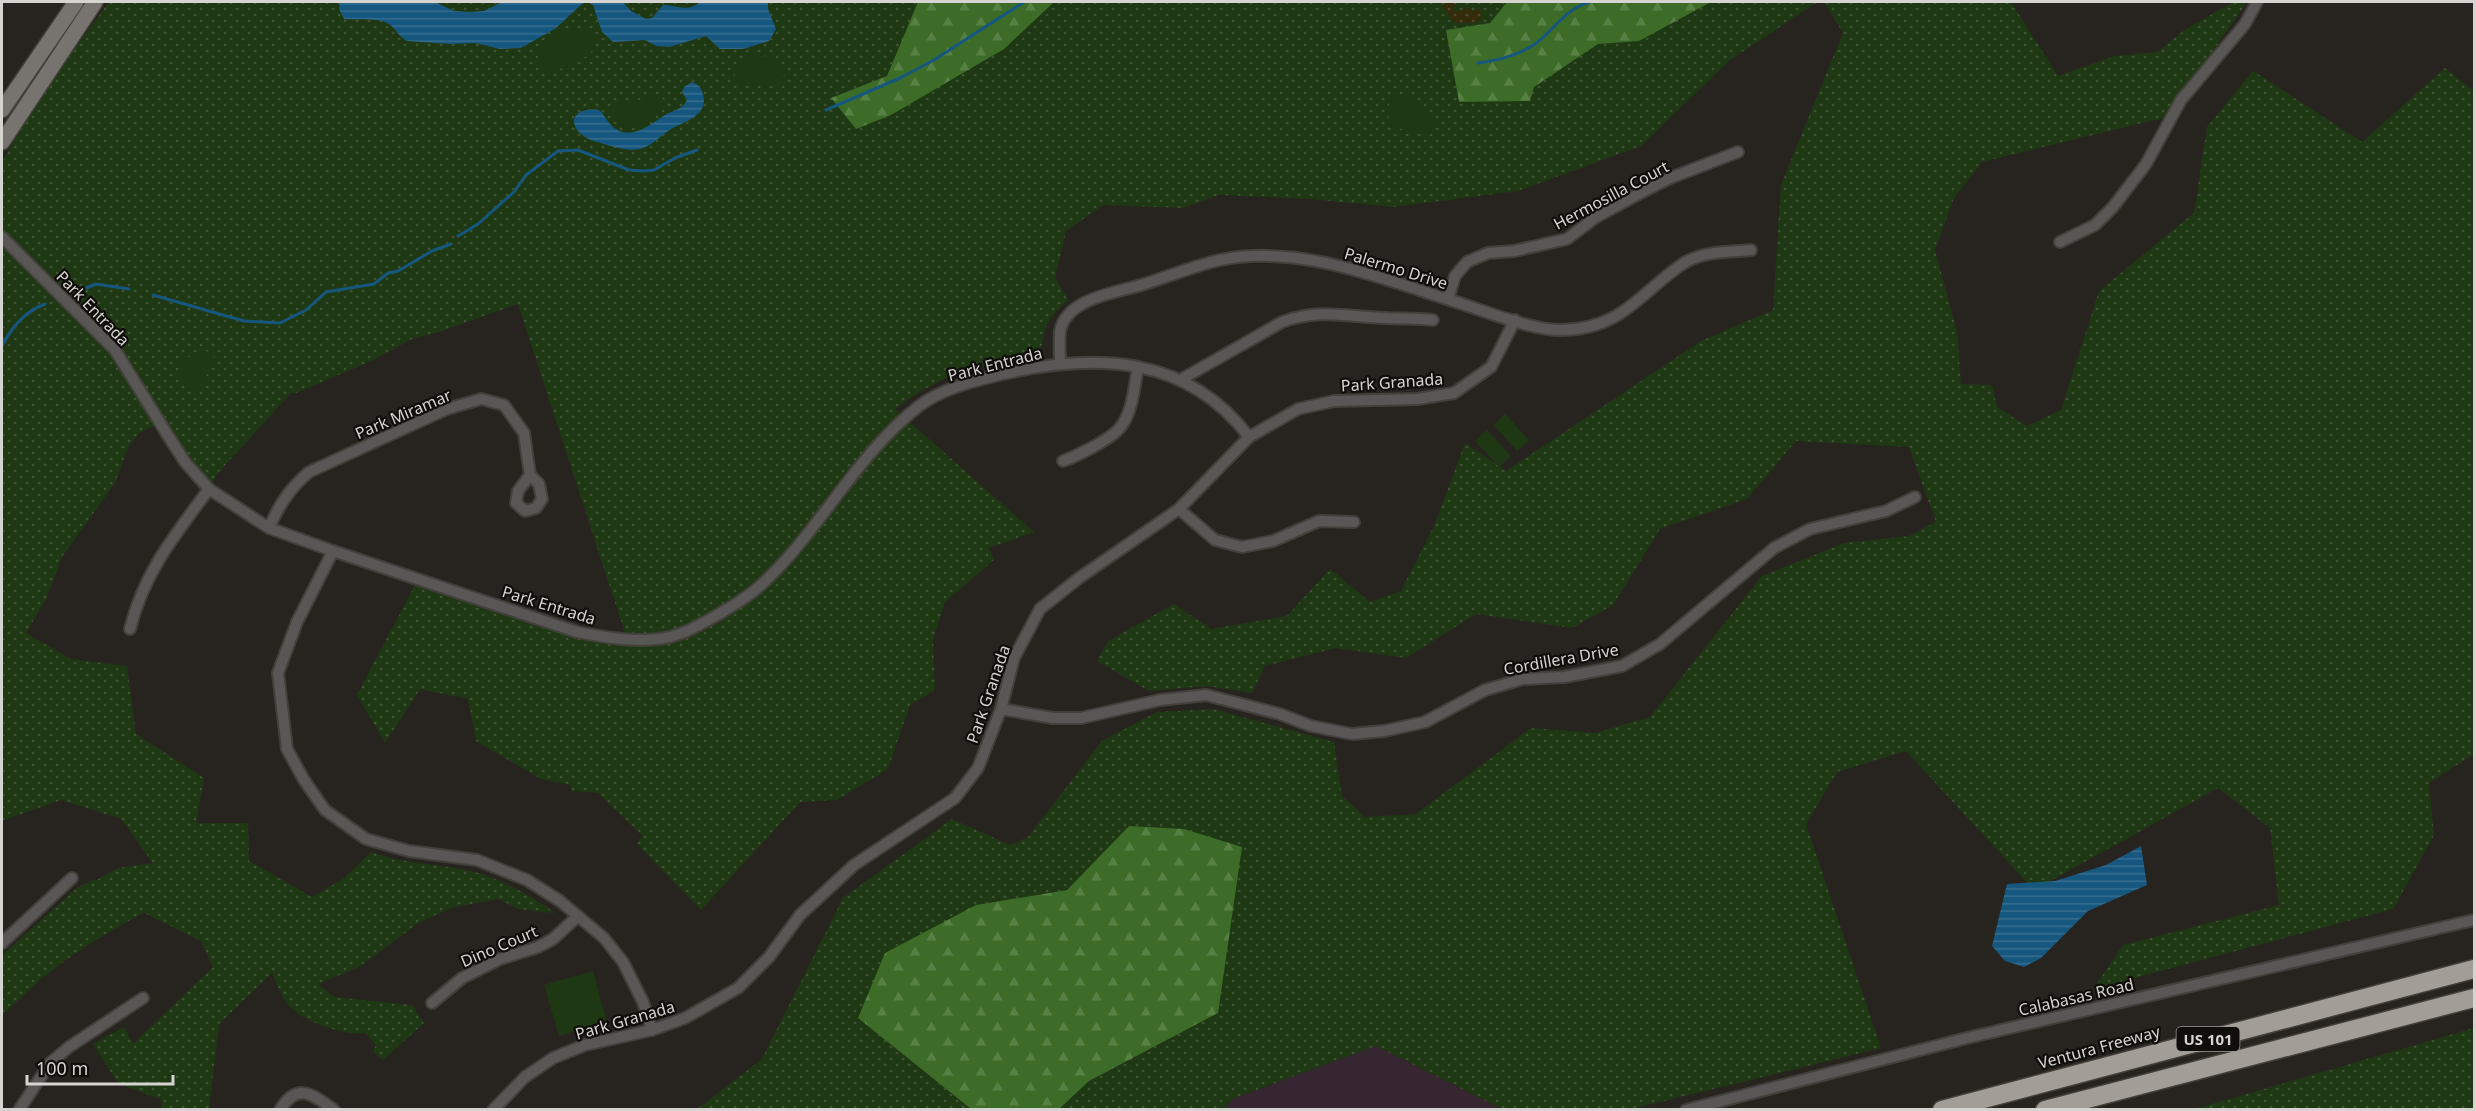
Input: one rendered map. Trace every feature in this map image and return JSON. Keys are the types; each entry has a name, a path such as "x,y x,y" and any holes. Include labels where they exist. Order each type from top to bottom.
{"highway":[{"name":"Ventura Freeway","path":"1942,1110 2475,969"},
{"name":"US 101","path":"2045,1110 2475,998"}],"street":[{"path":"2,110 76,2"},
{"path":"2,142 93,2"},
{"path":"2060,242 2095,225 2113,207 2146,164 2181,100 2246,24 2257,2"},
{"name":"Hermosilla Court","path":"1448,299 1455,276 1467,262 1488,254 1514,251 1567,239 1596,217 1644,191 1670,178 1738,152"},
{"name":"Park Entrada","path":"2,237 115,350 185,462 209,489 269,528 577,632 618,639 659,639 698,626 741,601 760,586 818,521 884,437 921,405 954,387 1035,367 1110,362 1166,373 1180,380 1219,403 1235,418 1249,437"},
{"name":"Palermo Drive","path":"1060,364 1060,331 1066,317 1081,305 1220,260 1280,255 1320,261 1515,320 1558,330 1596,326 1627,311 1686,262 1714,253 1751,250"},
{"path":"1180,380 1282,322 1296,317 1324,312 1433,320"},
{"name":"Park Granada","path":"493,1110 525,1077 553,1058 585,1045 652,1030 685,1018 738,988 769,957 800,915 854,865 956,798 978,768 1001,709 1014,658 1040,609 1079,578 1179,509 1249,437 1298,409 1325,403 1418,399 1454,393 1491,367 1515,320"},
{"path":"1063,461 1083,454 1119,429 1129,410 1138,367"},
{"name":"Park Miramar","path":"269,528 278,507 294,485 309,472 447,409 481,399 504,405 524,433 530,475"},
{"path":"130,629 137,600 159,558 209,489"},
{"name":"Cordillera Drive","path":"1001,709 1053,718 1081,718 1160,700 1206,695 1280,714 1311,726 1352,734 1425,722 1485,690 1523,679 1564,677 1622,666 1660,644 1774,548 1810,530 1886,511 1915,497"},
{"path":"1179,509 1215,540 1242,547 1273,541 1319,521 1354,522"},
{"path":"333,551 297,621 278,673 287,748 304,780 325,810 366,838 410,851 477,860 527,880 578,916 604,938 623,963 643,1002 652,1030"},
{"path":"2,943 72,878"},
{"name":"Dino Court","path":"432,1004 462,978 500,959 538,947 553,939 578,916"},
{"name":"Calabasas Road","path":"1686,1110 1971,1037 2475,920"},
{"path":"19,1110 50,1063 69,1047 143,998"},
{"path":"280,1110 285,1101 296,1093 308,1093 334,1110"}],"shaded area":[{"path":"1376,1046 1502,1109 1223,1110 1232,1099"}],"green space":[{"path":"109,2 1818,2 1730,60 1641,146 1518,191 1393,207 1311,199 1219,195 1183,208 1103,205 1066,231 1055,278 1068,300 1049,321 1041,348 1036,354 1024,359 958,373 930,386 895,409 1034,532 989,548 994,560 945,602 933,639 935,690 910,705 888,769 837,800 800,802 701,910 637,844 642,835 598,793 572,791 570,785 541,779 476,741 468,699 420,689 385,743 357,695 418,579 577,632 625,633 518,304 442,331 412,339 369,362 296,393 291,393 217,474 209,489 160,423 140,432 128,447 115,483 62,557 47,597 26,633 71,659 127,666 136,734 204,778 196,823 248,823 249,861 312,897 343,879 371,852 481,874 519,890 555,913 518,909 499,899 454,907 420,922 359,967 318,984 334,997 412,1005 424,1023 383,1060 373,1052 376,1045 365,1033 347,1033 337,1030 304,1018 296,1012 285,1000 272,973 219,1024 209,1109 161,1109 162,1100 118,1083 93,1044 124,1027 133,1044 213,967 201,941 144,913 73,955 2,1014 2,955 77,888 118,868 153,863 121,819 61,800 2,821 2,162 39,97"},
{"path":"918,2 1054,2 1004,49 891,115 856,129 831,98 887,76"},
{"path":"1507,2 1711,2 1639,41 1598,44 1534,87 1530,101 1459,102 1446,30 1490,23"},
{"path":"1824,2 2011,2 2058,76 2114,56 2158,52 2183,31 2233,2 2247,2 2167,117 1982,162 1954,198 1935,250 1957,332 1961,384 1992,385 1997,407 2027,426 2061,410 2099,291 2194,213 2207,127 2253,71 2362,142 2445,68 2474,91 2474,754 2429,783 2434,835 2393,909 2093,989 2123,945 2279,905 2270,828 2218,788 2034,890 1906,751 1837,772 1806,824 1881,1048 1631,1109 1502,1109 1376,1046 1232,1099 1223,1109 1058,1109 1089,1081 1218,1013 1129,826 1067,890 976,905 858,1018 971,1109 696,1110 762,1059 843,898 952,819 1010,845 1028,837 1102,741 1157,712 1214,709 1334,742 1342,796 1365,817 1416,814 1531,728 1595,733 1650,717 1762,576 1844,543 1909,536 1936,522 1909,447 1796,441 1747,499 1660,529 1613,605 1572,628 1476,614 1406,658 1336,648 1265,666 1252,693 1207,686 1149,691 1097,661 1108,641 1174,604 1211,629 1287,616 1330,569 1370,602 1401,591 1435,524 1465,443 1506,471 1701,341 1773,310 1781,185 1843,33"},
{"path":"573,28 584,29 593,36 593,49 570,65 554,71 542,72 537,62 540,45 558,32"},
{"path":"753,54 779,59 785,68 783,79 768,87 742,84 737,81 734,71 737,63 743,57"},
{"path":"653,94 664,100 663,110 638,127 625,126 613,117 615,105 626,101 637,101"},
{"path":"1405,94 1429,113 1433,122 1429,130 1419,133 1408,132 1390,122 1388,107 1392,100"},
{"path":"210,351 214,357 202,386 193,390 183,386 178,374 181,361 194,354"},
{"path":"1505,414 1529,440 1517,451 1494,425"},
{"path":"1487,430 1511,456 1499,467 1475,441"},
{"path":"1129,826 1184,829 1242,847 1218,1013 1089,1081 1058,1110 971,1109 858,1018 885,953 976,905 1067,890"},
{"path":"593,971 607,1022 559,1036 544,985"},
{"path":"2474,1028 2474,1109 2195,1109"}],"sand":[{"path":"1447,2 1455,2 1453,11 1461,11 1467,7 1472,11 1477,9 1482,11 1481,18 1476,23 1454,22 1442,6"}],"water":[{"path":"340,2 435,2 454,11 469,12 484,11 502,2 587,2 556,28 521,48 500,49 475,43 407,41 384,22 344,19 339,9"},
{"path":"587,2 623,2 631,11 646,19 652,18 663,5 687,8 700,2 768,2 768,9 776,29 769,41 743,49 720,49 706,36 669,47 656,46 645,40 613,42 602,32 593,5"},
{"path":"692,82 699,87 703,95 704,102 699,113 644,148 628,150 594,141 580,133 575,127 574,119 579,113 585,110 599,110 618,130 632,132 639,130 683,105 687,100 682,92 684,87"},
{"path":"2141,846 2147,885 2088,911 2041,958 2024,967 2005,961 1992,946 2007,884 2055,881 2106,865"}],"waterway":[{"path":"826,110 900,78 934,60 1024,2"},
{"path":"1478,63 1521,52 1535,44 1567,14 1590,2"},
{"path":"458,236 478,224 514,192 526,175 558,151 578,150 629,170 643,171 654,170 675,158 697,150"},
{"path":"153,295 244,321 280,323 306,310 326,292 374,284 388,273 398,271 432,251 451,244"},
{"path":"81,290 96,284 129,289"},
{"path":"2,346 19,321 31,311 45,304"}]}
